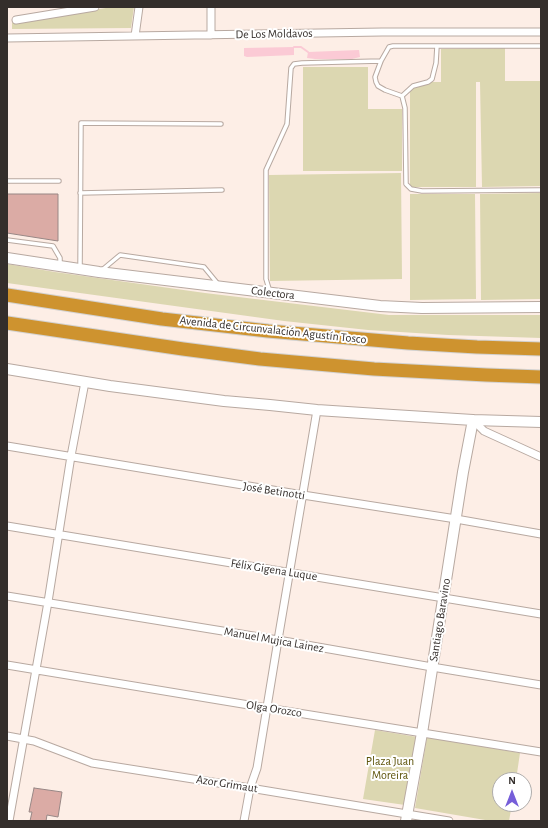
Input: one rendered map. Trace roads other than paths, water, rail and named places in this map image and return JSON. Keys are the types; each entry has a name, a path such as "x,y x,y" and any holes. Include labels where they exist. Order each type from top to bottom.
{"highway":[{"name":"Avenida de Circunvalación Agustín Tosco","path":"7,295 162,319 281,333 408,343 541,349"},
{"path":"7,323 170,348 267,359 381,369 541,377"}],"main road":[{"name":"Colectora","path":"7,258 99,272 358,304 402,307 541,307"},
{"path":"7,369 85,382 224,401 318,410 473,420 541,422"},
{"name":"Santiago Baravino","path":"407,818 444,597 463,472 473,420"}],"street":[{"path":"16,20 95,7"},
{"path":"135,36 139,7"},
{"path":"211,7 211,35"},
{"name":"De Los Moldavos","path":"7,38 390,32 541,32"},
{"path":"9,821 85,382"},
{"path":"244,821 250,788 257,768 318,410"},
{"path":"473,420 484,431 541,457"},
{"name":"José Betinotti","path":"7,446 541,534"},
{"name":"Félix Gigena Luque","path":"7,526 541,614"},
{"name":"Manuel Mujica Lainez","path":"7,596 541,685"},
{"name":"Olga Orozco","path":"7,664 541,752"},
{"name":"Azor Grimaut","path":"7,736 34,741 92,763 250,788 407,818 449,821"}],"lane":[{"path":"402,96 378,86 375,77 381,61 389,48 393,46 541,46"},
{"path":"402,96 413,86 428,82 432,79 436,63 437,46"},
{"path":"270,293 266,280 266,170 287,124 291,68 294,64 302,62 381,61"},
{"path":"402,96 405,108 406,184 411,189 422,191 541,190"},
{"path":"80,269 81,123 221,124"},
{"path":"7,181 59,181"},
{"path":"80,193 222,190"},
{"path":"7,240 53,246 60,258 60,266"},
{"path":"99,272 120,255 204,267 220,287"}],"waterway":[{"path":"294,47 301,47 308,52"}],"park label":[{"name":"Plaza Juan Moreira","path":"390,768"}]}
